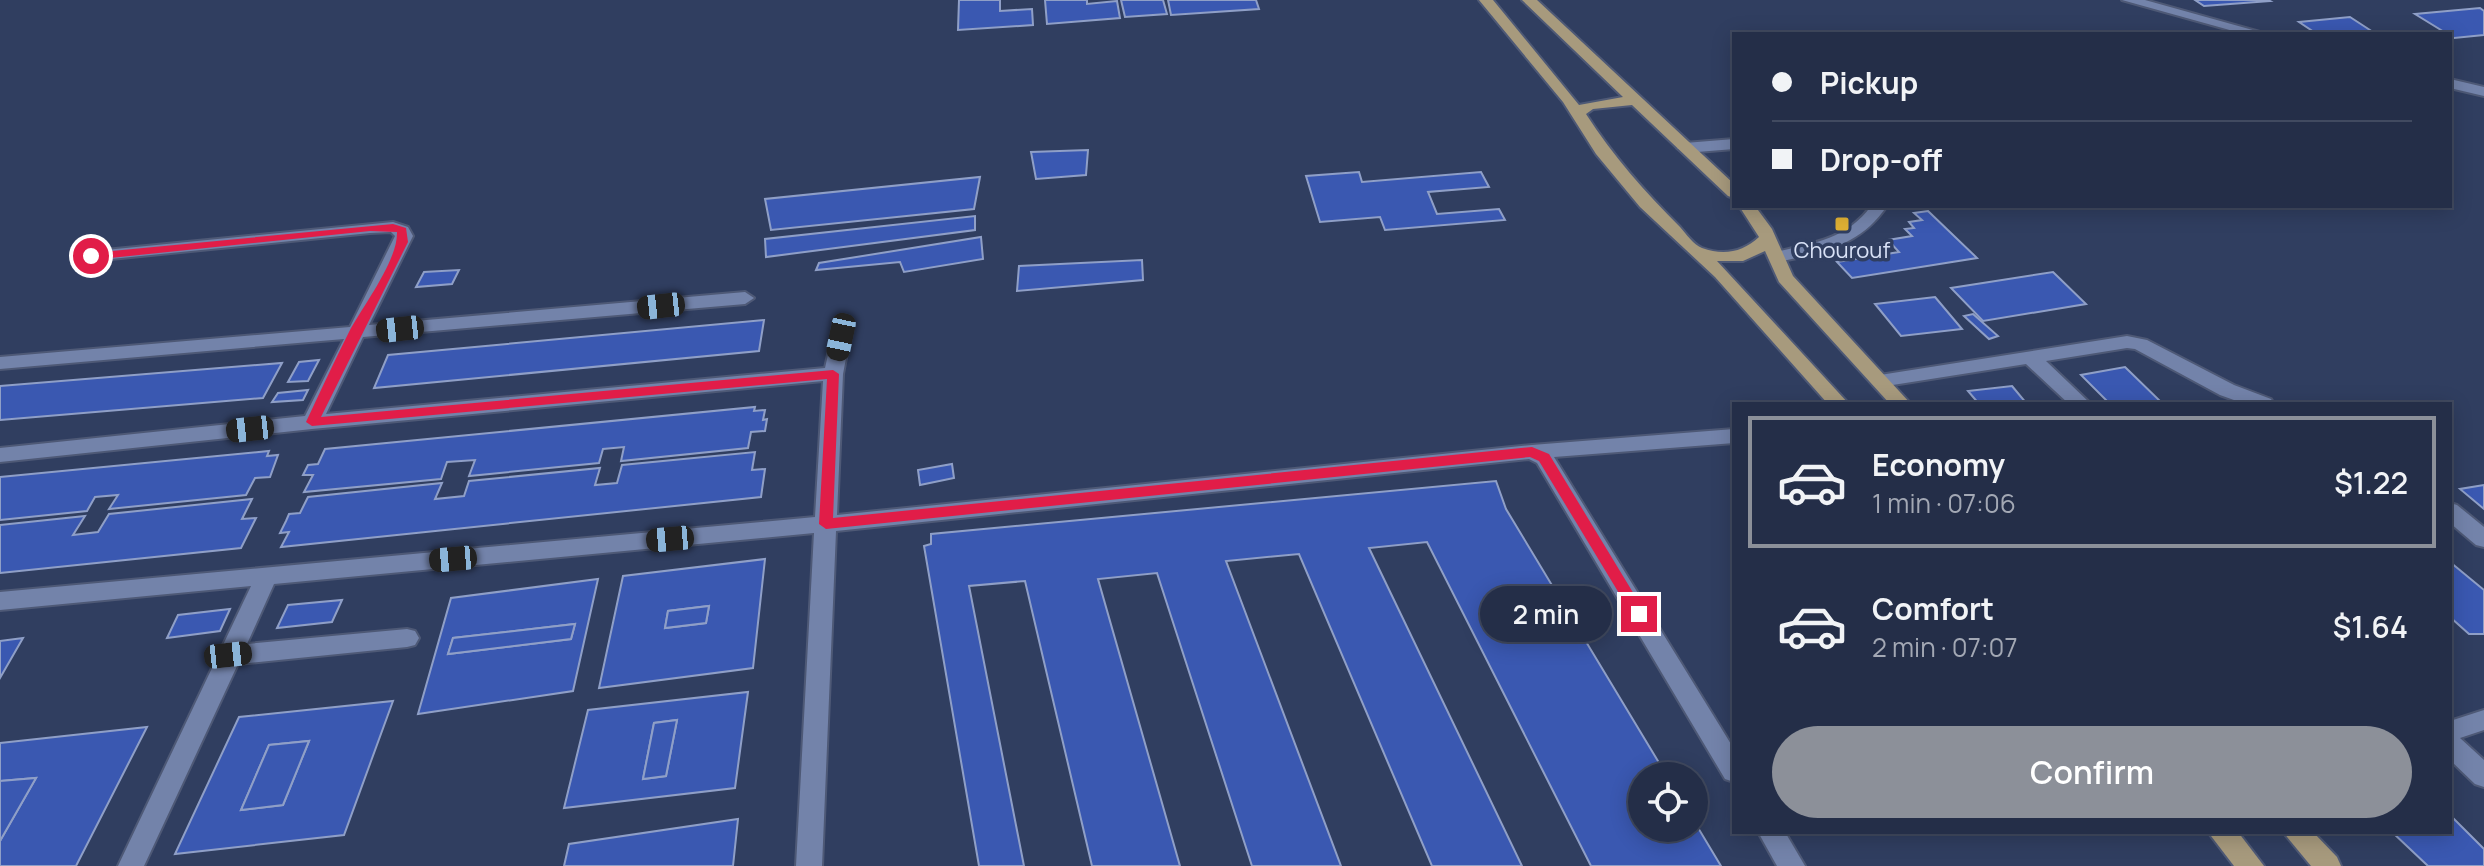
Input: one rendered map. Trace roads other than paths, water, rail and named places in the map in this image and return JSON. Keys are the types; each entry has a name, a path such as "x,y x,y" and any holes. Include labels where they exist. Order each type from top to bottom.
{"main road":[{"path":"1486,0 1637,192 1694,251 1721,273 1837,402"},
{"path":"1529,0 1732,191"},
{"path":"1577,113 1596,103 1634,100"},
{"path":"1748,208 1768,238 1785,278 1899,402"},
{"path":"1694,251 1732,258 1754,253 1768,238"},
{"path":"2223,834 2251,866"},
{"path":"2298,834 2328,866"}],"street":[{"path":"2129,0 2252,32"},
{"path":"2452,82 2484,78"},
{"path":"2452,83 2484,92"},
{"path":"1685,148 1732,144"},
{"path":"1777,257 1826,247 1848,237 1871,221 1878,208"},
{"path":"91,256 393,227 402,231 403,242 312,422"},
{"path":"0,363 745,298"},
{"path":"809,866 833,374 841,337"},
{"path":"1880,381 2112,343 2140,344 2227,390 2259,402"},
{"path":"2030,357 2079,402"},
{"path":"0,455 312,422 833,374"},
{"path":"0,601 826,524 1532,452 1732,436"},
{"path":"1532,452 1544,458 1732,768"},
{"path":"2452,513 2484,539"},
{"path":"131,866 267,576"},
{"path":"228,655 407,638"},
{"path":"2452,730 2484,720"},
{"path":"2452,746 2484,776"},
{"path":"1772,834 1792,866"}],"place":[{"name":"Chourouf","path":"1842,224"}]}
